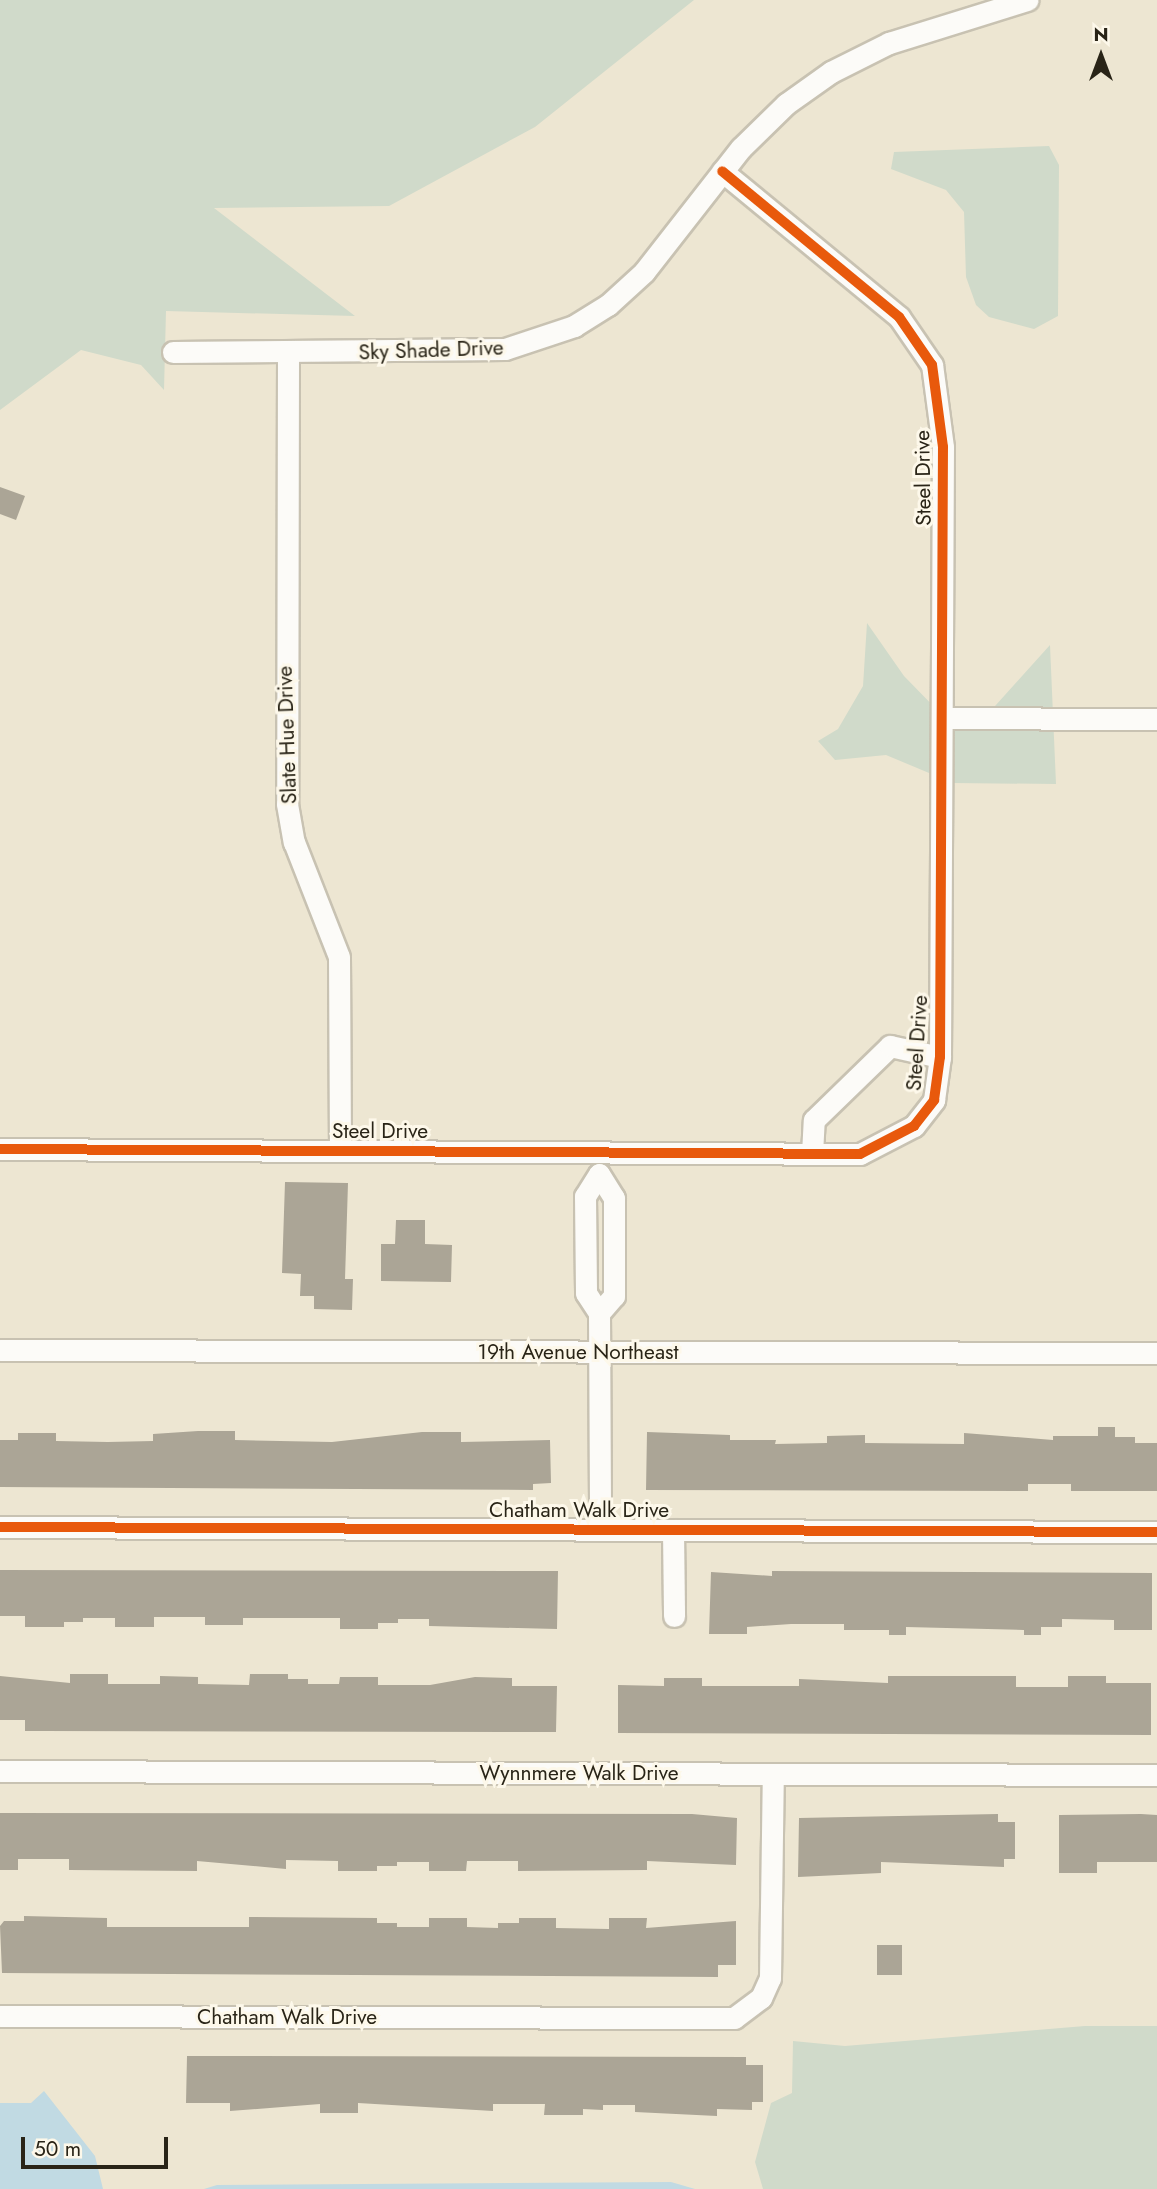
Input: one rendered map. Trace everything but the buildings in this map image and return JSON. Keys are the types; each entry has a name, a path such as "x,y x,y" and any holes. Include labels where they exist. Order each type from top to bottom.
{"street":[{"name":"Sky Shade Drive","path":"173,352 288,354 505,349 574,326 608,305 644,272 722,171 786,104 831,72 889,43 1027,0"},
{"name":"Steel Drive","path":"0,1149 860,1154 914,1126 934,1100 940,1057 943,447 932,365 899,317 722,171"},
{"name":"Slate Hue Drive","path":"288,354 286,804 294,842 339,957 340,1150"},
{"path":"943,718 1157,719"},
{"path":"812,1154 814,1120 890,1046 940,1057"},
{"name":"Chatham Walk Drive","path":"600,1152 599,1174 614,1198 614,1296 599,1313 600,1530"},
{"name":"19th Avenue Northeast","path":"0,1350 1157,1353"},
{"name":"Chatham Walk Drive","path":"0,1527 1157,1532"},
{"path":"673,1530 674,1616"},
{"name":"Wynnmere Walk Drive","path":"0,1771 1157,1775"},
{"name":"Chatham Walk Drive","path":"0,2016 734,2018 761,1998 770,1978 773,1774"}],"green space":[{"path":"0,0 694,0 535,127 389,206 214,208 355,316 166,311 164,390 141,365 81,350 0,410"},
{"path":"1049,146 1059,165 1058,316 1034,329 989,317 976,305 966,277 964,212 946,190 891,169 894,152"},
{"path":"867,623 904,676 943,716 986,716 1050,645 1056,784 953,783 886,755 835,760 818,741 838,729 863,686"},
{"path":"1085,2026 1157,2026 1157,2189 763,2189 755,2162 771,2103 792,2093 793,2041 845,2046"}],"water":[{"path":"44,2091 95,2156 103,2189 0,2189 0,2103 31,2103"},
{"path":"671,2182 695,2189 204,2189 217,2185"}],"cycle path":[{"path":"0,1149 860,1154 914,1126 934,1100 940,1057 943,447 932,365 899,317 722,171"},
{"path":"0,1527 1157,1532"}]}
